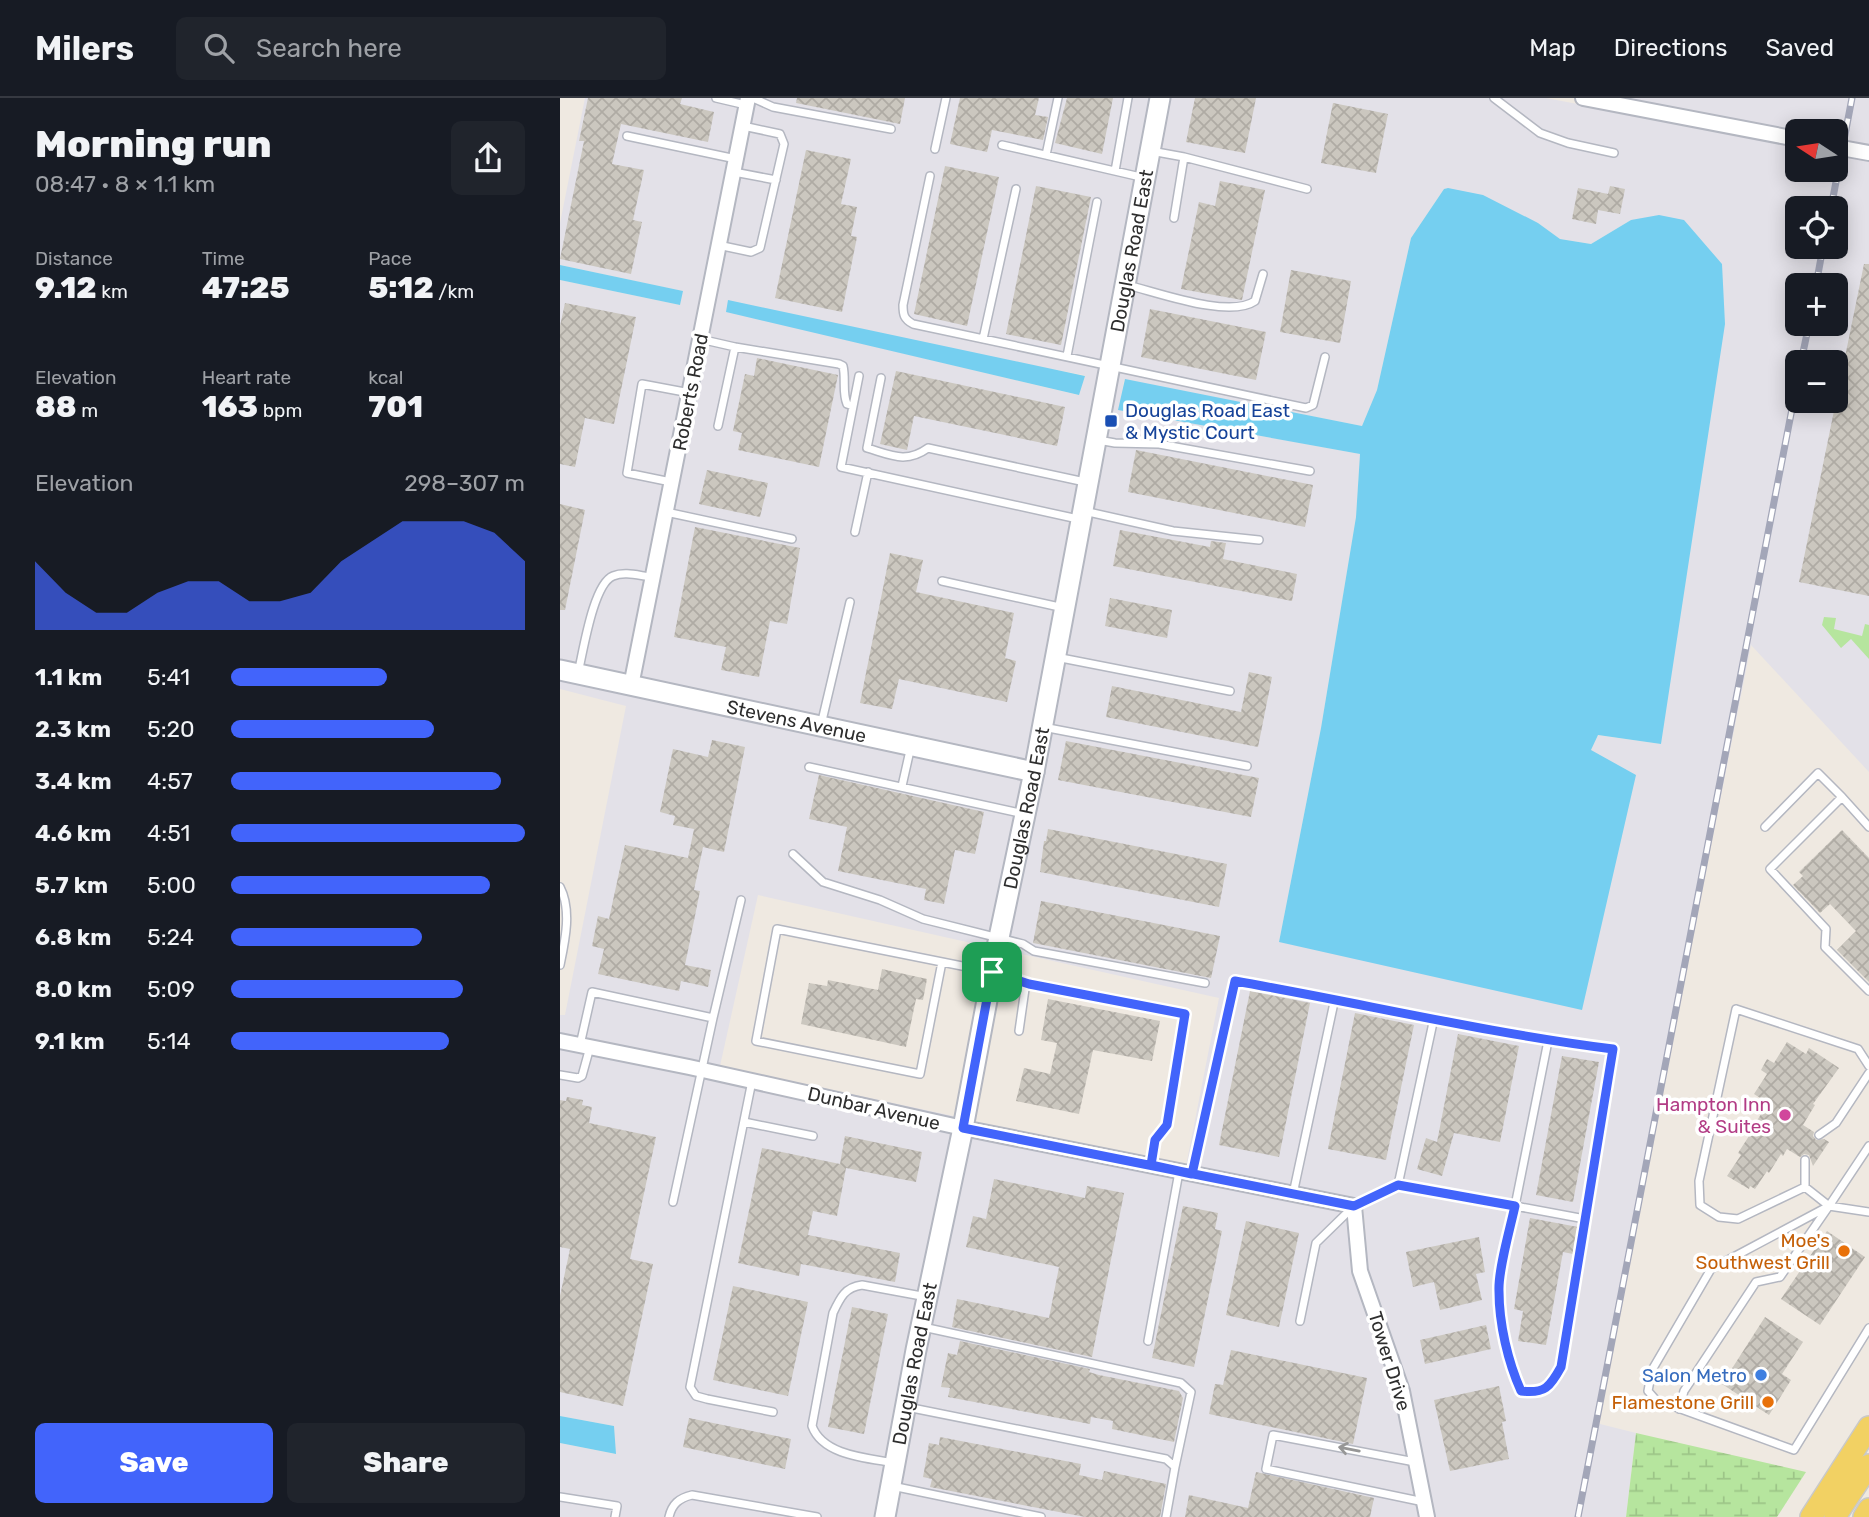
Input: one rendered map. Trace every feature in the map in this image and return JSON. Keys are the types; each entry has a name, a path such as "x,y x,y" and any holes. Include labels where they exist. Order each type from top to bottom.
{"main road":[{"path":"1811,1517 1869,1427"},
{"path":"1827,1517 1869,1451"},
{"path":"1835,1517 1869,1465"},
{"path":"1864,1517 1869,1509"}],"street":[{"name":"Douglas Road East","path":"885,1517 1034,772 1160,98"},
{"path":"1583,98 1785,137"},
{"name":"Roberts Road","path":"631,686 749,101"},
{"path":"1848,149 1869,153"},
{"name":"Stevens Avenue","path":"569,672 1034,772"},
{"name":"Dunbar Avenue","path":"560,1041 963,1128 1354,1206"},
{"name":"Tower Drive","path":"1354,1206 1360,1271 1402,1391 1427,1517"}],"lane":[{"path":"716,98 749,101 891,130"},
{"path":"935,149 946,98"},
{"path":"1046,155 1058,98"},
{"path":"1115,171 1128,98"},
{"path":"1494,98 1540,133 1568,143 1614,153"},
{"path":"718,245 751,252 760,248 784,144 780,134 743,126"},
{"path":"627,136 776,180"},
{"path":"1002,145 1145,179"},
{"path":"1151,151 1184,157 1307,190"},
{"path":"1174,218 1184,157"},
{"path":"930,176 903,313 906,320 913,324 1306,408 1313,405 1325,357"},
{"path":"983,339 1016,189"},
{"path":"1067,356 1097,202"},
{"path":"1126,284 1199,303 1232,308 1247,307 1255,302 1263,274"},
{"path":"701,339 839,364 843,366 845,377 845,399 847,404 853,406"},
{"path":"718,426 735,346"},
{"path":"859,376 841,467 1173,531 1259,540"},
{"path":"881,378 867,448 898,458 915,457 928,448 1089,482"},
{"path":"672,483 627,473 642,384 690,393"},
{"path":"1098,439 1115,443 1159,444 1310,471"},
{"path":"855,532 868,472"},
{"path":"666,512 792,539"},
{"path":"569,672 605,582 612,576 625,574 653,577"},
{"path":"942,581 1065,608"},
{"path":"821,726 850,602"},
{"path":"1056,657 1230,691"},
{"path":"1042,727 1247,766"},
{"path":"902,786 911,745"},
{"path":"809,767 1025,815"},
{"path":"1765,827 1818,773 1869,827"},
{"path":"1842,797 1770,869 1826,929 1825,947 1869,991"},
{"path":"793,854 823,883 880,900 923,919 1023,944 1034,951 1205,983"},
{"path":"560,887 566,899 565,939 560,965"},
{"path":"673,1202 712,1018 741,900"},
{"path":"942,962 920,1074 756,1041 777,929 942,962 992,972 1026,982 1185,1014 1167,1125 1155,1140 1151,1165"},
{"path":"1149,1341 1186,1172 1235,981 1335,998 1548,1041 1613,1049 1561,1367 1552,1383 1537,1393 1521,1391 1513,1373 1498,1290 1548,1041"},
{"path":"1019,1031 1026,982"},
{"path":"560,1075 578,1078 582,1076 592,992 712,1018"},
{"path":"1293,1194 1335,998"},
{"path":"1805,1187 1738,1219 1719,1217 1700,1205 1699,1181 1735,1009 1858,1049 1869,1066"},
{"path":"1398,1185 1434,1018"},
{"path":"1819,1135 1836,1123 1869,1073"},
{"path":"752,1081 690,1387 696,1396 773,1412"},
{"path":"744,1122 813,1136"},
{"path":"1679,1409 1684,1391 1756,1283 1780,1277 1869,1148"},
{"path":"1805,1160 1805,1187"},
{"path":"1300,1321 1316,1243 1354,1206 1398,1185 1585,1219"},
{"path":"1805,1187 1829,1206 1869,1212"},
{"path":"1829,1206 1711,1269 1652,1370 1648,1391 1656,1401 1794,1450 1869,1328"},
{"path":"896,1463 849,1454 830,1446 815,1435 812,1426 833,1313 840,1297 852,1286 862,1285 928,1297"},
{"path":"922,1327 1181,1383 1191,1392 1166,1517"},
{"path":"907,1407 1166,1459 1175,1467"},
{"path":"1416,1462 1273,1435 1266,1469 1424,1502"},
{"path":"891,1486 1041,1517"},
{"path":"669,1517 671,1509 680,1498 692,1495 817,1517"},
{"path":"560,1497 617,1506 615,1517"}],"shaded area":[{"path":"585,98 740,98 625,677 560,663 560,280 680,305 682,291 560,265 560,223"},
{"path":"756,98 1152,98 1027,764 640,681","holes":["726,311 1084,375 1078,395"]},
{"path":"1168,98 1546,98 1785,144 1785,182 1848,182 1848,156 1869,160 1869,772 1751,645 1596,1423 1636,1433 1626,1517 1435,1517 1410,1391 1368,1270 1363,1201 1186,1166 1219,998 1004,950","holes":["1448,188 1538,223 1560,239 1591,244 1631,220 1661,744 1597,735 1591,750 1279,942 1321,728 1356,517 1360,454 1119,410 1124,380 1362,426 1377,390 1411,238 1444,189"]},
{"path":"1618,98 1869,98 1869,146 1848,142 1848,119 1785,119 1785,130"},
{"path":"560,677 1025,777 989,947 758,895 720,1066 958,1117 957,1120 691,1060 560,1034 560,1015 565,1015 626,706 560,689"},
{"path":"560,1048 954,1133 877,1517 560,1517 560,1443 615,1454 614,1426 560,1416"},
{"path":"969,1136 1347,1211 1353,1273 1395,1393 1419,1517 893,1517"}],"green space":[{"path":"1824,617 1836,618 1834,629 1862,636 1865,624 1869,625 1869,659 1851,639 1841,648 1822,625"},
{"path":"1636,1433 1806,1472 1777,1517 1626,1517"}],"water":[{"path":"1444,189 1483,195 1538,223 1560,239 1591,244 1631,220 1659,215 1684,220 1722,264 1725,324 1661,744 1598,735 1591,750 1636,775 1582,1010 1279,942 1321,728 1356,517 1360,454 1118,410 1125,379 1362,426 1377,390 1411,238"},
{"path":"560,265 683,291 680,305 560,280"},
{"path":"728,300 1085,376 1079,395 726,312"},
{"path":"560,1416 614,1426 616,1454 560,1443"}],"building":[{"path":"588,98 682,98 680,104 714,112 708,142 621,124 612,164 644,170 633,220 642,222 631,274 560,259 584,141 579,141"},
{"path":"797,98 905,98 900,124 796,103"},
{"path":"960,98 1039,98 1035,115 1048,117 1043,140 992,130 987,152 950,144"},
{"path":"1067,98 1113,98 1102,154 1055,143"},
{"path":"1195,98 1256,98 1245,153 1186,142"},
{"path":"1333,103 1388,114 1376,173 1321,163"},
{"path":"806,150 851,159 841,204 857,207 851,236 857,237 842,312 775,298"},
{"path":"945,166 999,177 967,326 914,314"},
{"path":"1220,181 1265,190 1242,300 1181,289 1199,202 1215,206"},
{"path":"1036,186 1091,197 1061,345 1006,334"},
{"path":"1610,186 1625,189 1620,214 1598,210 1596,224 1572,219 1578,188 1608,194"},
{"path":"1864,264 1869,264 1869,596 1799,582 1834,413 1848,413 1846,350"},
{"path":"1291,270 1351,281 1340,343 1280,332"},
{"path":"565,303 636,317 614,424 585,418 575,467 560,464 560,326"},
{"path":"1150,309 1266,332 1256,380 1141,357"},
{"path":"757,358 838,375 819,467 738,450 742,433 733,431 745,374 754,376"},
{"path":"896,371 1065,407 1057,446 914,416 907,450 880,444"},
{"path":"1136,450 1313,485 1305,527 1128,492"},
{"path":"707,470 768,483 760,517 699,504"},
{"path":"560,504 585,510 565,610 560,610"},
{"path":"695,527 800,548 787,624 770,621 759,677 721,670 726,647 674,637"},
{"path":"1120,530 1210,547 1211,541 1226,543 1223,559 1297,574 1292,601 1113,566"},
{"path":"890,553 923,560 916,592 1014,613 1005,658 1016,661 1007,702 899,679 892,709 860,703"},
{"path":"1110,598 1172,610 1167,638 1105,626"},
{"path":"1249,672 1272,677 1258,747 1106,717 1112,686 1241,712"},
{"path":"712,740 745,747 724,852 703,847 694,890 700,891 685,965 711,970 708,987 681,981 679,991 598,974 604,949 592,946 598,916 609,919 625,845 688,858 694,829 673,825 675,816 660,812 673,749 708,757"},
{"path":"1066,741 1259,778 1251,817 1058,780"},
{"path":"819,775 984,812 975,854 955,850 944,904 924,900 926,889 838,871 847,827 809,819"},
{"path":"1048,829 1227,864 1219,907 1040,872"},
{"path":"1842,830 1869,858 1869,982 1837,950 1856,931 1830,904 1820,913 1793,885 1803,876 1799,872"},
{"path":"1041,901 1220,936 1211,978 1033,943"},
{"path":"882,969 927,979 923,1000 916,999 906,1047 801,1024 809,983 827,986 828,980 878,990"},
{"path":"1250,991 1310,1003 1279,1157 1219,1145"},
{"path":"1048,999 1160,1021 1152,1061 1093,1050 1079,1114 1016,1101 1024,1068 1050,1074 1057,1043 1041,1040"},
{"path":"1355,1013 1414,1025 1386,1160 1328,1149"},
{"path":"1458,1034 1519,1046 1500,1142 1454,1133 1442,1176 1417,1169 1426,1138 1437,1142"},
{"name":"Hampton Inn & Suites","path":"1787,1042 1806,1054 1809,1048 1839,1068 1813,1104 1815,1105 1803,1125 1814,1132 1816,1140 1824,1139 1829,1142 1813,1166 1809,1155 1800,1157 1787,1149 1755,1189 1750,1186 1749,1189 1727,1176 1768,1103 1754,1094 1767,1074 1761,1070 1767,1059 1774,1063"},
{"path":"1562,1056 1599,1062 1573,1202 1536,1195"},
{"path":"567,1097 583,1100 582,1105 592,1107 589,1123 656,1137 630,1259 653,1264 623,1406 560,1392 560,1296 570,1249 560,1247 560,1100 566,1101"},
{"path":"845,1136 922,1152 916,1182 846,1168 837,1216 813,1211 808,1235 900,1253 895,1282 801,1264 799,1276 738,1263 762,1148 840,1164"},
{"path":"994,1179 1085,1198 1087,1186 1124,1193 1092,1357 952,1327 957,1299 1049,1318 1059,1267 966,1247 973,1216 986,1219"},
{"path":"1183,1206 1218,1213 1215,1229 1222,1231 1194,1367 1152,1358"},
{"path":"1530,1218 1578,1227 1573,1254 1563,1252 1546,1345 1518,1341 1523,1311 1514,1309"},
{"path":"1246,1221 1299,1233 1279,1327 1226,1315"},
{"path":"1827,1231 1865,1257 1820,1325 1781,1299"},
{"path":"1479,1237 1485,1272 1476,1274 1482,1300 1440,1310 1434,1282 1413,1287 1406,1252"},
{"path":"733,1286 808,1302 788,1396 713,1380"},
{"path":"852,1307 888,1314 864,1434 828,1427"},
{"path":"1765,1317 1803,1342 1782,1374 1791,1380 1769,1415 1722,1384"},
{"path":"1486,1325 1491,1349 1425,1364 1420,1340"},
{"path":"960,1341 1090,1369 1089,1372 1099,1375 1179,1391 1183,1398 1174,1442 1112,1429 1113,1421 1091,1417 1090,1424 948,1397 950,1388 941,1387 948,1353 957,1355"},
{"path":"1231,1350 1367,1378 1353,1444 1209,1414 1215,1384 1223,1385"},
{"path":"1499,1386 1506,1421 1502,1422 1509,1459 1450,1471 1434,1400"},
{"path":"689,1418 791,1439 785,1469 683,1447"},
{"path":"940,1437 1081,1464 1079,1475 1102,1480 1104,1471 1166,1484 1160,1517 1085,1517 930,1487 932,1479 923,1477 929,1443 939,1445"},
{"path":"1256,1472 1374,1498 1370,1517 1185,1517 1189,1495 1248,1508"}],"railway":[{"path":"1833,196 1852,98"},
{"path":"1818,273 1821,259"},
{"path":"1804,350 1806,336"},
{"path":"1578,1517 1791,413"}],"place":[{"name":"Douglas Road East & Mystic Court","path":"1111,421"},
{"name":"Hampton Inn & Suites","path":"1785,1115"},
{"name":"Moe's Southwest Grill","path":"1844,1251"},
{"name":"Salon Metro","path":"1761,1375"},
{"name":"Flamestone Grill","path":"1768,1402"}],"route":[{"path":"992,972 963,1128 1057,1147 1354,1206 1398,1185 1515,1206 1498,1290 1503,1329 1513,1373 1521,1391 1537,1393 1552,1383 1561,1367 1613,1049 1548,1041 1335,998 1235,981 1192,1174 1151,1165 1155,1140 1167,1125 1185,1014 1029,984 992,972"}]}
